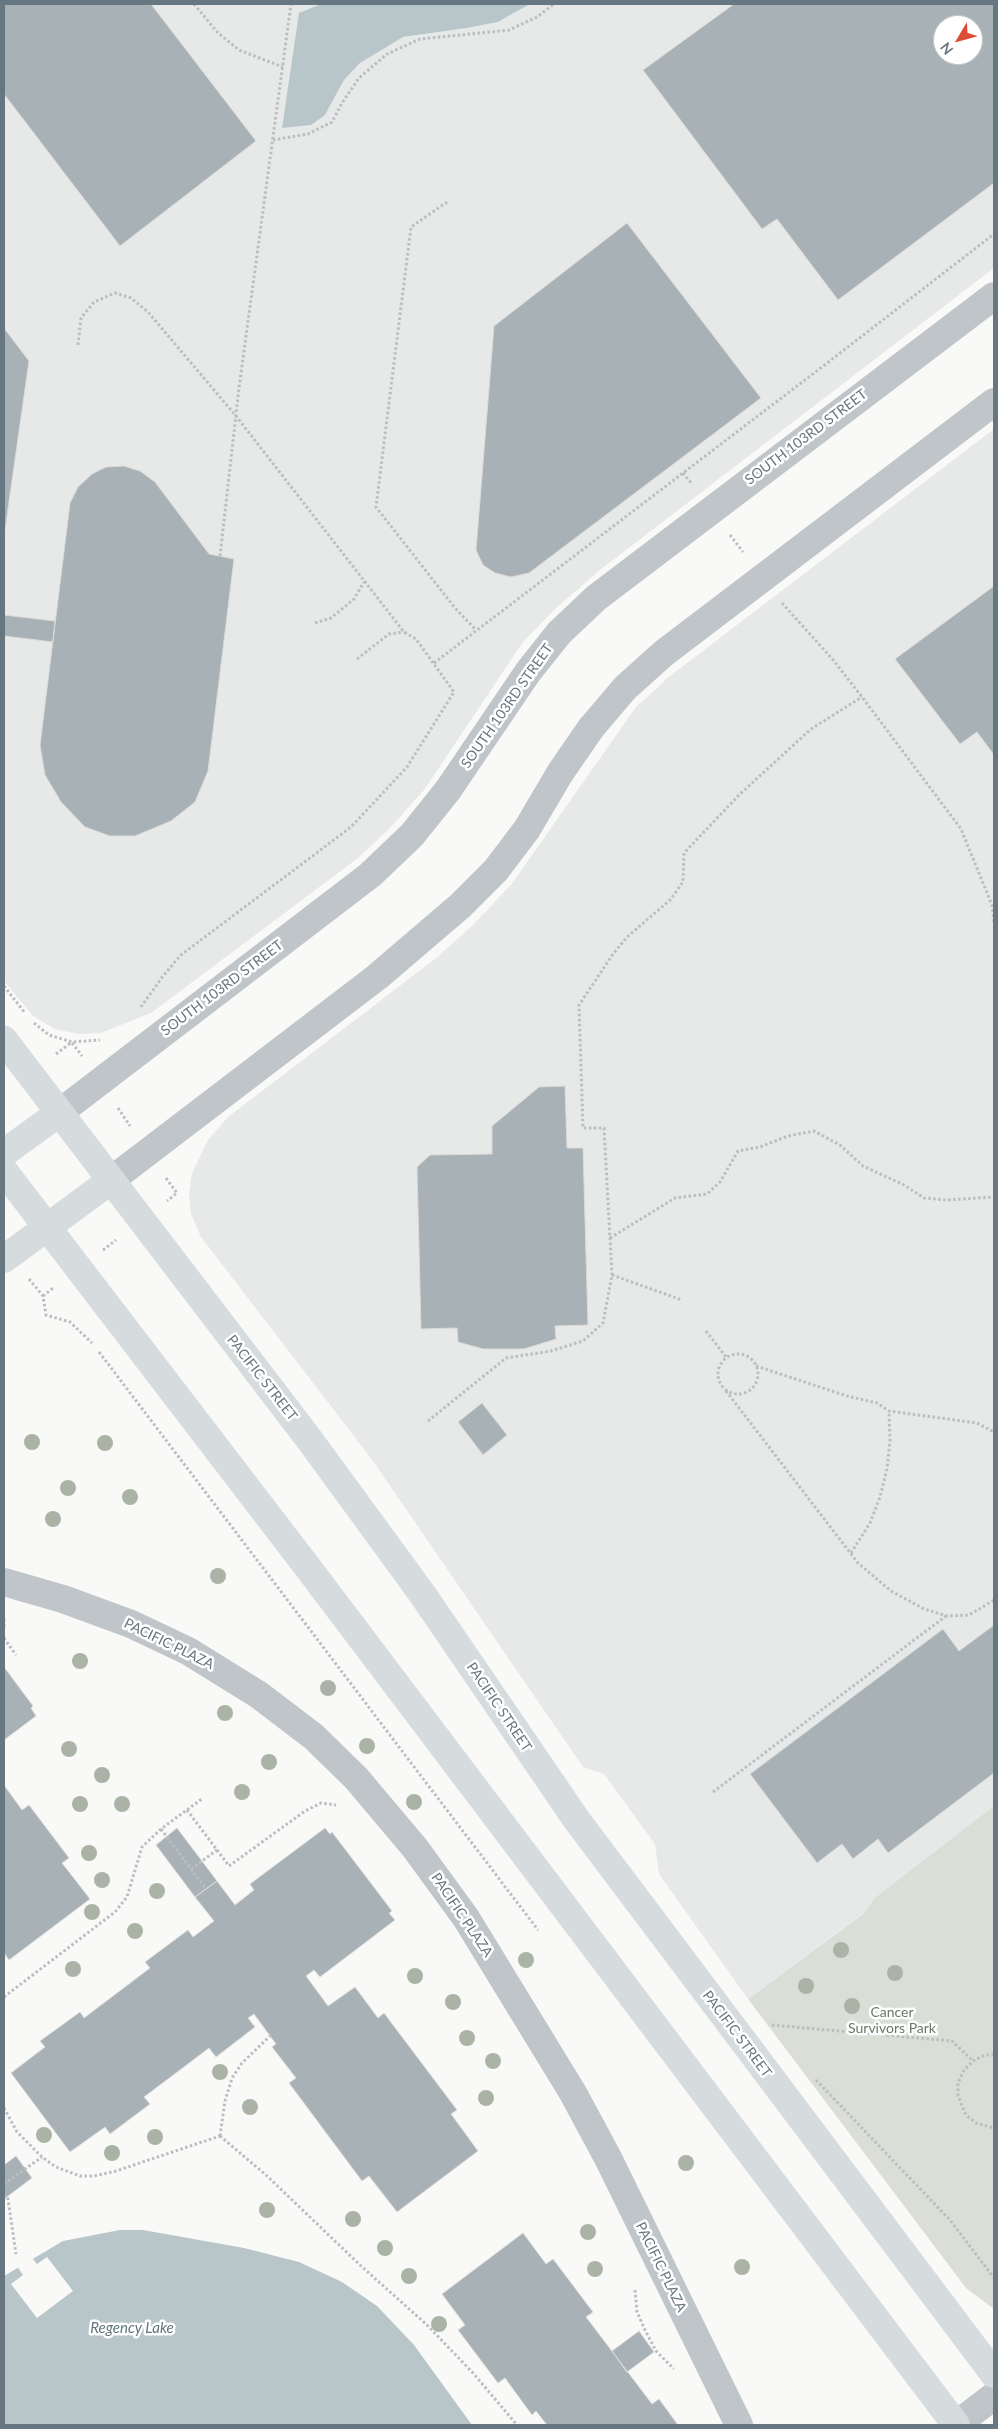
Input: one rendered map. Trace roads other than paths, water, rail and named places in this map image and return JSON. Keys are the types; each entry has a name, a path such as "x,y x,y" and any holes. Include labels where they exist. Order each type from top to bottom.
{"main road":[{"name":"PACIFIC STREET","path":"4,1040 309,1440 417,1587 576,1819 994,2374"},
{"path":"4,1153 59,1113"},
{"path":"4,1171 722,2112 955,2425"},
{"path":"4,1259 110,1181"}],"street":[{"name":"SOUTH 103RD STREET","path":"59,1113 370,875 412,835 448,790 528,672 559,633 596,598 994,296"},
{"path":"110,1181 377,977 460,906 496,870 527,829 590,728 625,688 664,653 994,402"},
{"name":"PACIFIC PLAZA","path":"4,1582 62,1599 131,1624 188,1651 259,1695 314,1737 367,1790 415,1848 466,1918 573,2093 608,2158 739,2425"},
{"path":"955,2425 994,2396"}],"water":[{"path":"321,4 530,4 498,22 403,37 360,63 344,80 325,115 311,125 282,128 299,13"},
{"name":"Regency Lake","path":"120,2230 143,2230 244,2248 299,2262 342,2282 377,2306 414,2345 472,2425 4,2425 4,2276 63,2241"}],"park label":[{"name":"Cancer Survivors Park","path":"892,2020"}]}
